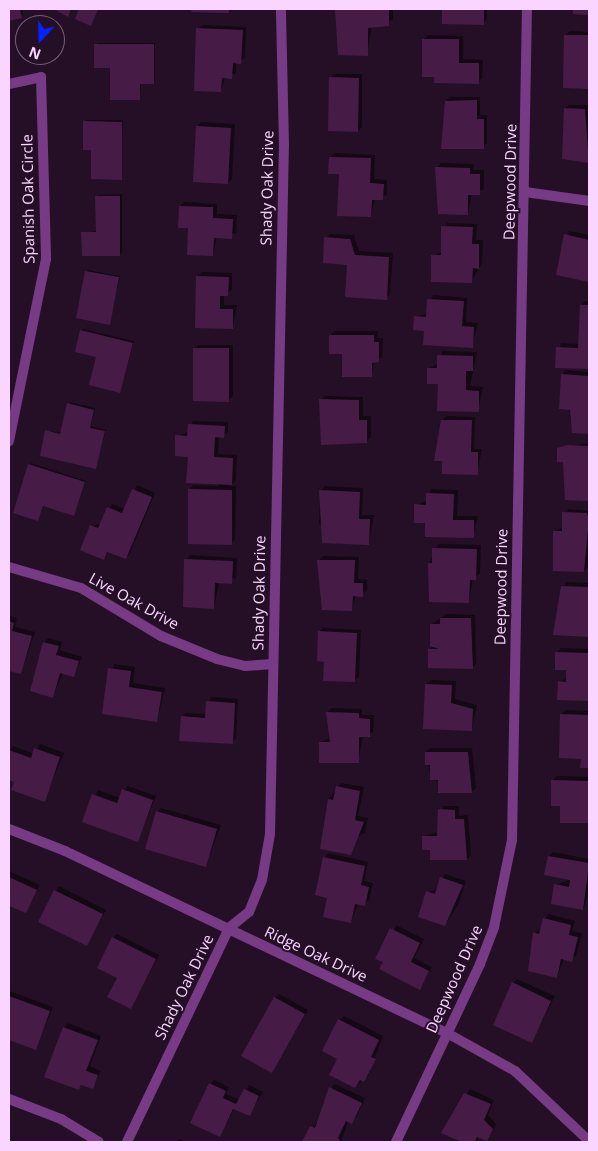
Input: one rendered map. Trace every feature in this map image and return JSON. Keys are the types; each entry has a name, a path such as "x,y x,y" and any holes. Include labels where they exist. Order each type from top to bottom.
{"street":[{"name":"Shady Oak Drive","path":"127,1142 229,928 249,912 267,852 284,155 281,9"},
{"name":"Deepwood Drive","path":"396,1142 494,928 512,840 527,9"},
{"name":"Spanish Oak Circle","path":"9,84 41,77 46,259 9,440"},
{"path":"525,192 589,201"},
{"name":"Live Oak Drive","path":"9,567 81,588 161,636 217,659 245,666 273,664"},
{"name":"Ridge Oak Drive","path":"9,829 229,928 447,1033 515,1071 589,1141"},
{"path":"9,1099 62,1119 99,1142"}],"building":[{"path":"9,9 20,9 21,15 15,15 15,20 9,21"},
{"path":"54,9 71,9 68,17"},
{"path":"79,9 98,9 91,26 75,19"},
{"path":"192,9 229,9 229,13 191,12"},
{"path":"335,9 389,9 389,26 368,28 368,56 338,55"},
{"path":"442,9 484,9 484,25 442,24"},
{"path":"573,9 589,9 589,15 573,14"},
{"path":"196,28 243,30 241,64 233,63 232,79 222,78 221,92 194,91"},
{"path":"564,35 589,35 589,89 563,88"},
{"path":"422,39 459,39 459,63 479,63 479,84 434,83 434,77 422,77"},
{"path":"94,44 154,44 154,84 140,84 140,100 110,100 110,68 94,68"},
{"path":"329,77 359,78 358,132 328,131"},
{"path":"477,100 477,119 484,119 484,149 441,149 445,101"},
{"path":"564,108 585,109 589,163 562,159"},
{"path":"83,121 122,122 122,180 91,179 91,150 83,150"},
{"path":"196,126 231,128 228,184 193,182"},
{"path":"329,157 371,158 370,183 384,184 383,200 372,200 371,217 337,216 339,174 328,174"},
{"path":"435,167 470,168 470,174 480,174 480,195 468,195 468,215 438,214"},
{"path":"95,196 120,196 120,256 82,256 81,232 96,232"},
{"path":"179,206 213,207 213,218 233,219 232,239 214,238 213,256 187,255 188,228 178,228"},
{"path":"441,226 473,227 472,244 479,244 479,269 473,268 472,283 431,282 431,255 441,255"},
{"path":"564,234 589,240 589,282 556,275"},
{"path":"324,237 350,239 355,255 389,257 387,300 345,297 347,265 323,263"},
{"path":"85,271 119,277 110,325 76,318"},
{"path":"196,276 229,277 228,296 220,296 220,309 233,309 233,329 195,328"},
{"path":"427,299 464,301 462,326 474,327 473,348 423,345 424,331 413,330 414,316 426,317"},
{"path":"580,305 589,305 589,369 555,368 556,347 578,348"},
{"path":"80,330 133,343 120,393 89,385 96,357 75,352"},
{"path":"329,335 374,335 374,342 379,342 379,362 372,363 372,377 342,377 342,354 329,354"},
{"path":"193,348 229,348 229,402 193,401"},
{"path":"437,355 473,356 473,371 466,371 466,390 479,391 479,412 437,411 438,384 427,384 427,368 437,368"},
{"path":"561,374 589,376 589,434 572,433 570,410 559,409"},
{"path":"319,399 359,400 359,420 367,420 367,443 321,445"},
{"path":"67,403 94,410 90,428 105,431 96,469 40,456 45,430 60,434"},
{"path":"441,420 472,420 471,452 478,452 478,475 442,474 442,461 434,461"},
{"path":"188,424 225,426 224,438 215,437 214,457 233,458 232,485 186,483 188,457 175,456 175,435 187,436"},
{"path":"567,445 589,446 589,501 565,500 563,462 557,462 557,448"},
{"path":"28,464 85,482 74,516 43,506 38,521 13,513"},
{"path":"132,489 152,497 126,559 107,552 104,560 80,550 90,525 98,528 107,507 122,513"},
{"path":"188,489 232,490 232,545 188,544"},
{"path":"319,490 360,492 359,519 370,519 369,545 322,543"},
{"path":"426,493 454,494 453,520 474,520 474,538 425,537 425,523 414,523 414,504 426,505"},
{"path":"562,512 587,513 589,518 584,572 553,571 553,531 562,531"},
{"path":"432,548 477,549 476,580 470,580 469,603 429,602 428,563 432,563"},
{"path":"184,559 233,561 232,584 215,583 214,609 183,607"},
{"path":"317,560 355,560 354,583 363,583 363,597 353,596 352,611 322,610"},
{"path":"561,586 589,587 589,637 553,635"},
{"path":"440,618 471,618 473,669 428,668 428,649 439,649 430,646 430,624 440,624"},
{"path":"9,621 14,623 12,631 32,636 21,674 9,671"},
{"path":"318,631 357,633 355,682 323,681 324,662 317,661"},
{"path":"43,642 59,646 56,655 79,661 74,677 60,673 53,698 30,691"},
{"path":"555,652 589,653 589,701 557,700 558,681 566,682 566,670 555,670"},
{"path":"108,668 131,671 129,687 162,692 157,722 102,714"},
{"path":"425,684 452,685 451,703 473,709 472,731 423,729"},
{"path":"206,701 235,703 233,744 179,741 181,716 205,718"},
{"path":"326,712 359,713 359,718 370,719 370,737 359,737 359,763 319,763 319,742 330,742"},
{"path":"560,714 589,715 589,768 580,768 581,759 559,758"},
{"path":"34,748 60,757 45,802 11,790 14,782 9,780 9,750 31,758"},
{"path":"425,752 468,752 472,793 438,793 438,780 430,780 430,765 425,765"},
{"path":"551,780 589,781 588,823 560,823 560,806 551,806"},
{"path":"336,786 360,791 355,820 364,822 351,855 320,849 328,799 333,800"},
{"path":"122,789 153,800 138,842 82,822 92,794 117,803"},
{"path":"438,809 455,810 455,819 464,819 467,860 430,860 430,850 422,850 422,836 437,836"},
{"path":"156,811 217,829 206,867 145,849"},
{"path":"548,856 589,863 583,910 551,904 554,884 569,887 570,880 544,875"},
{"path":"323,857 365,866 361,885 369,887 365,906 355,904 351,923 323,917 327,898 315,895"},
{"path":"9,877 37,890 26,913 9,906"},
{"path":"440,877 463,885 445,926 418,917 426,891 435,894"},
{"path":"54,890 103,914 87,946 38,922"},
{"path":"543,918 571,925 569,935 578,937 572,962 561,959 557,978 528,971 533,932 539,934"},
{"path":"390,928 420,943 411,962 429,971 420,990 379,969 383,962 375,959"},
{"path":"112,937 156,959 131,1009 107,997 117,978 97,968"},
{"path":"512,982 551,1001 532,1043 493,1025"},
{"path":"9,996 50,1011 36,1050 9,1040"},
{"path":"274,997 305,1014 272,1073 241,1056"},
{"path":"338,1019 379,1040 371,1057 376,1059 364,1082 360,1080 355,1088 329,1075 337,1059 322,1051"},
{"path":"63,1027 98,1040 86,1071 98,1075 93,1089 81,1085 79,1090 44,1077"},
{"path":"209,1083 226,1091 223,1098 236,1104 244,1089 259,1096 250,1116 233,1109 220,1137 190,1123"},
{"path":"329,1087 362,1103 352,1124 346,1121 338,1138 341,1142 302,1142 310,1126 315,1128"},
{"path":"464,1093 491,1104 484,1120 493,1129 487,1141 477,1137 475,1142 462,1142 441,1133"}]}
